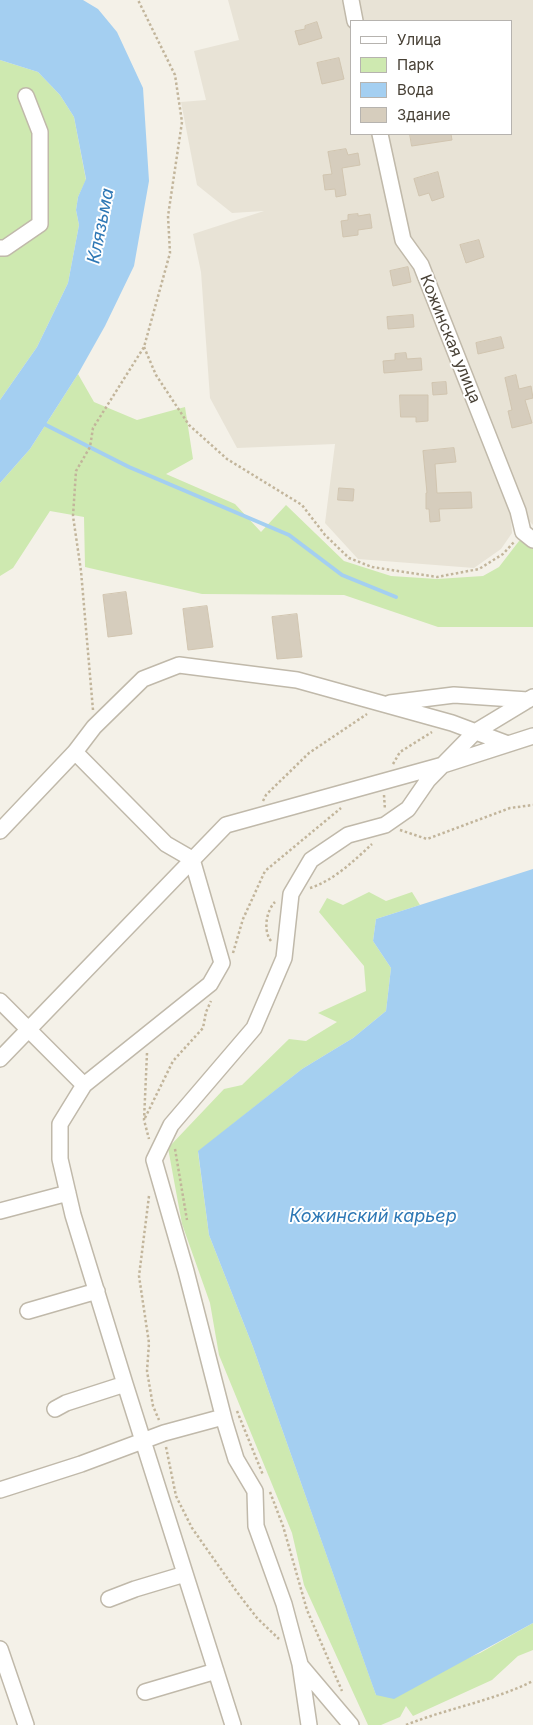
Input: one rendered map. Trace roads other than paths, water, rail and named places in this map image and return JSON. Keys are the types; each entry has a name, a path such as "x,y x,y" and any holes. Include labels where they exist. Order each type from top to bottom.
{"street":[{"path":"351,0 355,20"},
{"path":"0,248 5,248 40,224 40,132 26,96"},
{"name":"Кожинская улица","path":"380,135 403,240 421,265 528,536"},
{"path":"0,831 75,752 94,727 143,679 180,665 297,680 452,723 508,744"},
{"path":"381,704 454,694 530,698"},
{"path":"309,1725 300,1664 284,1604 256,1526 255,1491 236,1459 223,1417 186,1271 154,1160 171,1124 254,1028 284,958 292,894 311,860 348,835 385,825 408,809 428,780 475,732 530,698"},
{"path":"0,1060 226,825 443,765 533,736"},
{"path":"75,752 166,844 192,859 222,963 210,984 84,1085 60,1124 60,1159 68,1193 125,1384 233,1725"},
{"path":"0,1001 84,1085"},
{"path":"0,1210 68,1193"},
{"path":"28,1311 97,1291"},
{"path":"55,1409 66,1403 125,1384"},
{"path":"0,1490 82,1464 164,1434 223,1417"},
{"path":"109,1599 185,1574"},
{"path":"0,1650 26,1725"},
{"path":"300,1664 351,1725"},
{"path":"145,1692 216,1671"}],"water":[{"name":"Клязьма","path":"0,0 83,0 98,9 117,32 143,88 149,181 134,266 105,326 78,374 30,449 0,483 0,400 37,347 68,283 79,225 76,210 78,197 86,179 74,117 60,95 38,72 0,60"},
{"name":"Кожинский карьер","path":"533,869 533,1623 394,1699 376,1695 253,1347 209,1235 198,1151 302,1069 353,1038 386,1011 391,968 373,941 376,919"}],"waterway":[{"path":"42,423 129,467 289,535 342,575 396,597"}]}
